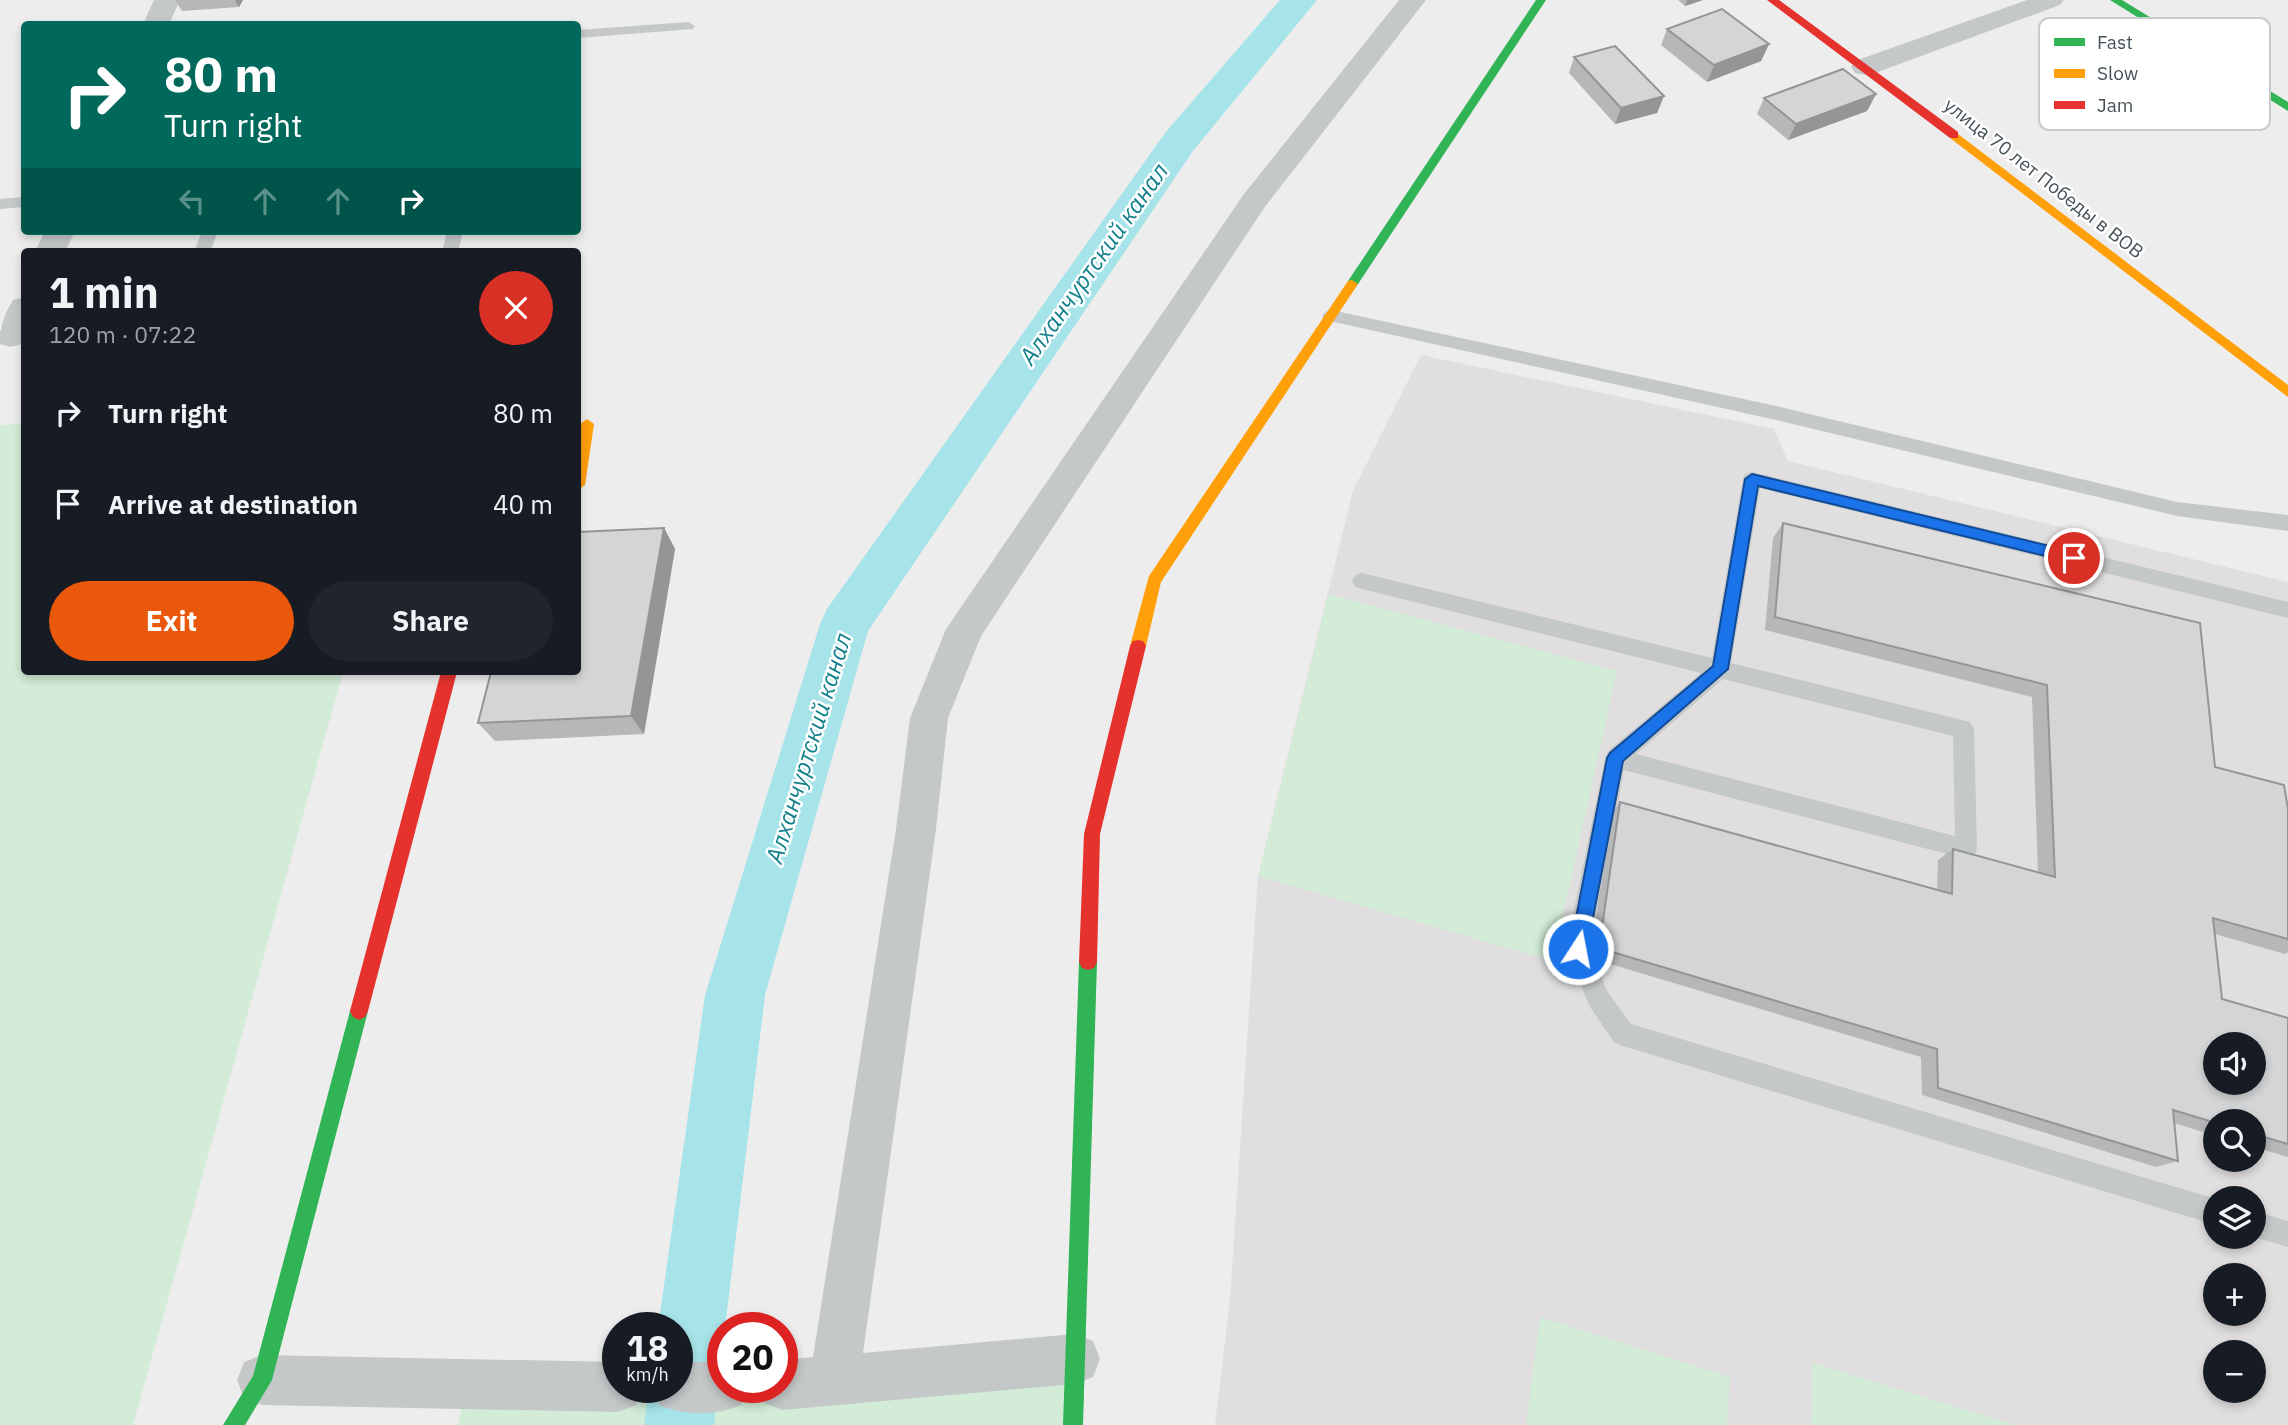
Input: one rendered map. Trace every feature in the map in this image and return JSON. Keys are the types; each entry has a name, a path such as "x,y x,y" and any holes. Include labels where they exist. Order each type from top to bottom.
{"street":[{"path":"157,21 167,0"},
{"path":"834,1381 914,843 929,718 965,629 1254,201 1413,0"},
{"path":"1073,1425 1092,834 1154,580 1541,0"},
{"name":"улица 70 лет Победы в ВОВ","path":"1772,0 1865,67 2288,392"},
{"path":"1865,67 2052,0"},
{"path":"2115,0 2144,18"},
{"path":"2270,96 2288,107"},
{"path":"12,336 21,315"},
{"path":"581,465 587,424"},
{"path":"233,1425 262,1380 448,675"},
{"path":"798,1384 1075,1359"},
{"path":"262,1380 596,1387"}],"lane":[{"path":"581,34 688,26"},
{"path":"0,204 21,202"},
{"path":"1331,316 1776,413 2177,509 2288,523"},
{"path":"2203,1208 1623,1034 1598,999 1578,949 1616,758 1720,669 1752,479 2288,610"},
{"path":"1362,581 1963,729 1966,849 1616,758"},
{"path":"2266,1228 2288,1234"}],"shaded area":[{"path":"1421,355 1774,429 1788,461 2288,582 2288,1425 1215,1425 1230,1299 1258,876 1353,491"}],"green space":[{"path":"21,423 21,675 342,675 133,1425 0,1425 0,425"},
{"path":"1328,594 1617,671 1553,961 1258,876"},
{"path":"1540,1317 1730,1377 1727,1425 1526,1425"},
{"path":"1075,1359 1073,1425 458,1425 466,1386 602,1387 602,1403 693,1403 693,1387 707,1388 707,1403 798,1403 798,1386"},
{"path":"1813,1363 2015,1425 1811,1425"}],"building":[{"path":"1722,9 1769,44 1714,65 1667,29"},
{"path":"1615,46 1664,96 1621,108 1574,57"},
{"path":"1843,69 1876,94 1796,124 1764,98"},
{"path":"1783,523 2200,623 2215,767 2284,785 2288,809 2288,939 2213,918 2222,999 2288,1018 2288,1144 2266,1138 2266,1109 2203,1109 2203,1119 2173,1110 2178,1161 1938,1088 1937,1049 1599,948 1620,802 1952,894 1953,849 2055,877 2047,685 1775,617"},
{"path":"664,528 631,716 478,723 490,675 581,675 581,532"}],"waterway":[{"name":"Алханчуртский канал","path":"679,1425 735,995 845,624 1179,142 1299,0"}],"traffic: fast":[{"path":"1352,284 1541,0"},
{"path":"2115,0 2144,18"},
{"path":"2270,96 2288,107"},
{"path":"1073,1425 1088,962"},
{"path":"233,1425 262,1380 359,1011"}],"traffic: slow":[{"path":"1954,135 2288,392"},
{"path":"1138,646 1154,580 1352,284"},
{"path":"581,465 587,424"}],"traffic: jam":[{"path":"1772,0 1954,135"},
{"path":"1088,962 1092,834 1138,646"},
{"path":"359,1011 448,675"}],"route":[{"path":"1578,949 1616,758 1720,669 1752,479 2074,558"}]}
